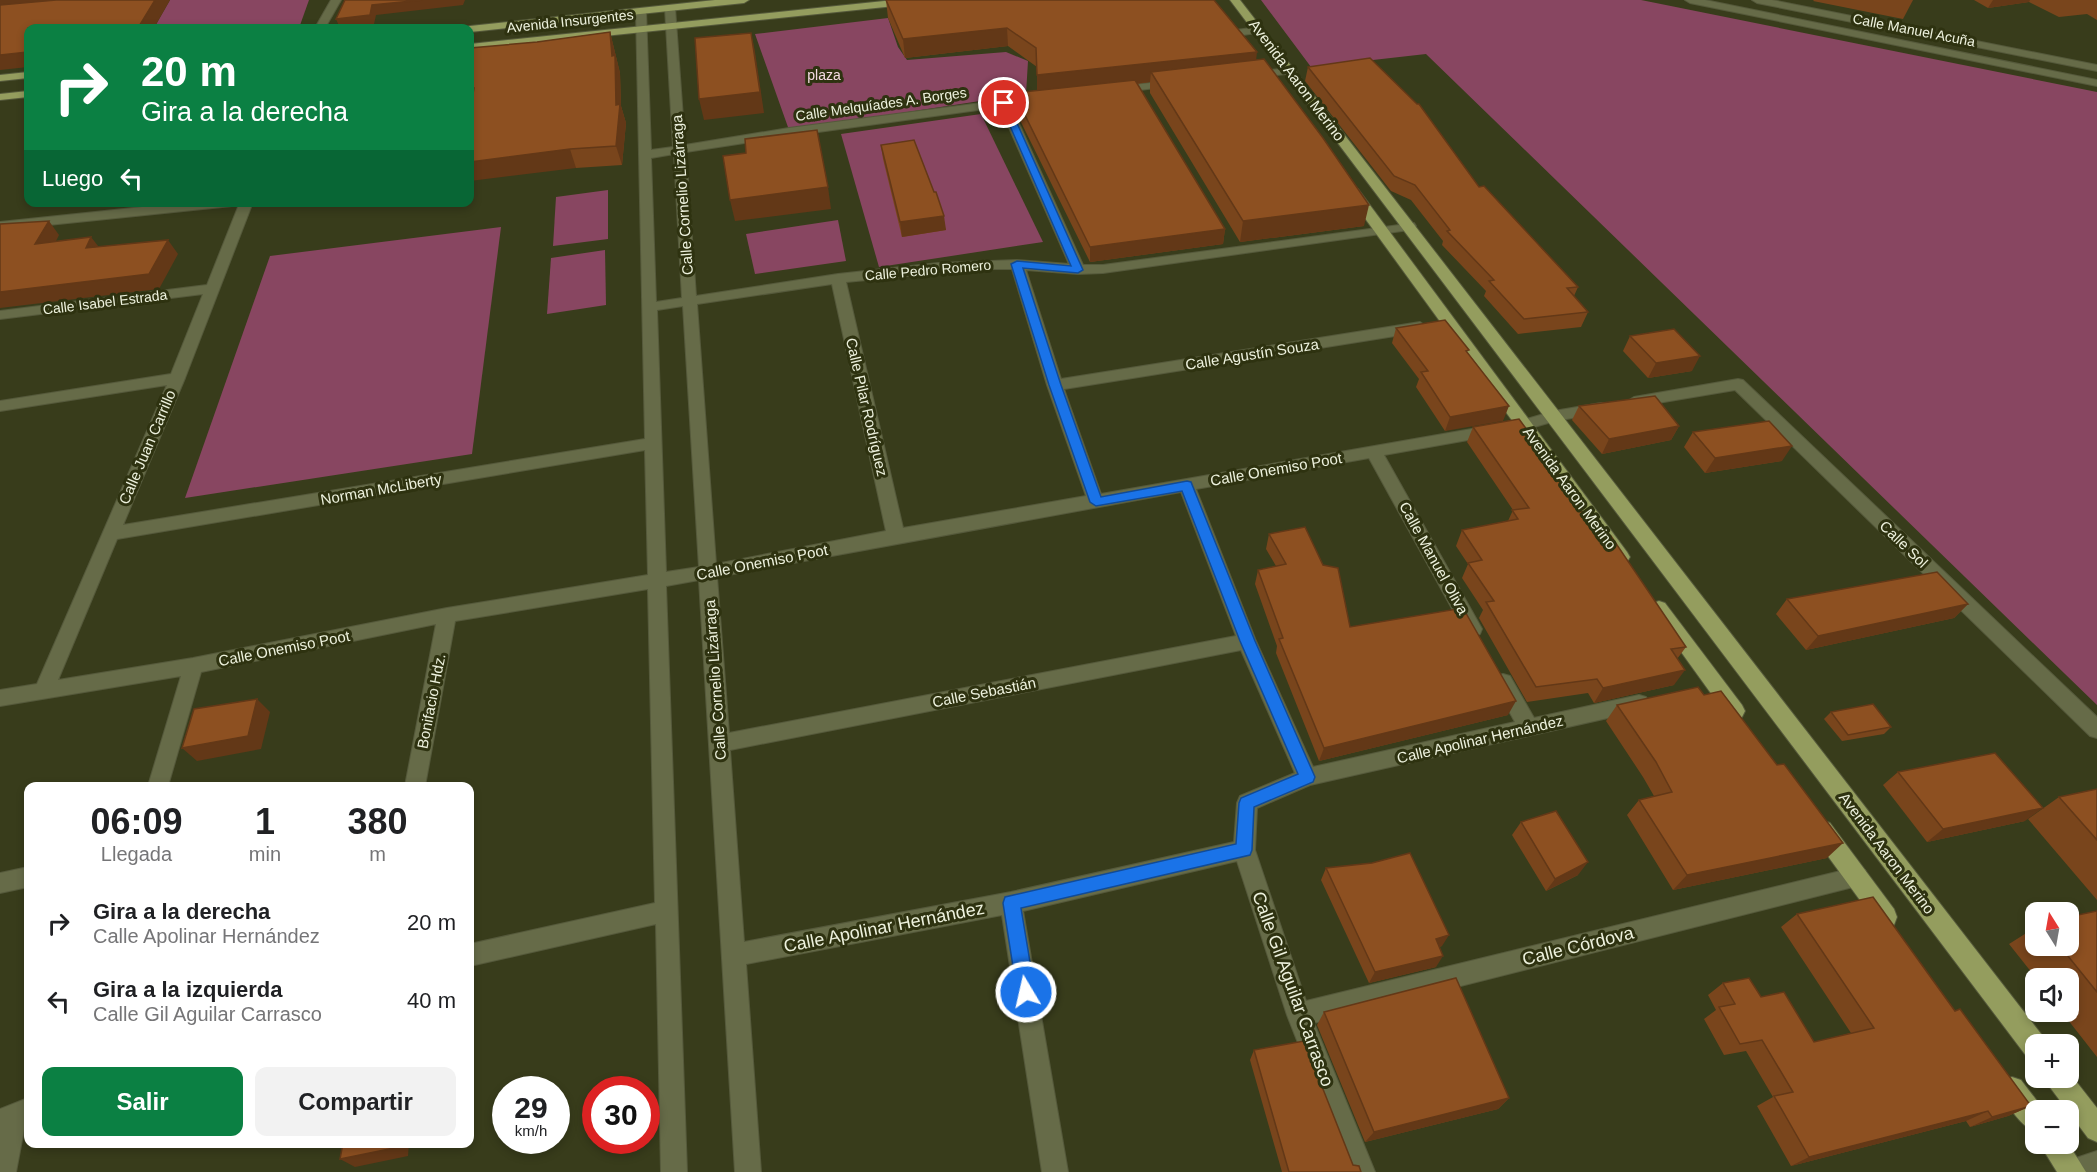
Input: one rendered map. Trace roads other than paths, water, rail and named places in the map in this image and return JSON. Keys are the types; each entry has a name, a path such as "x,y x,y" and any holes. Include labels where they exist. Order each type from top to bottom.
{"main road":[{"name":"Avenida Insurgentes","path":"474,46 670,17 744,0"},
{"name":"Avenida Insurgentes","path":"474,29 641,20 924,0"},
{"name":"Avenida Aaron Merino","path":"1235,0 2025,1034"},
{"name":"Avenida Aaron Merino","path":"1223,16 1279,92"},
{"path":"0,78 24,75"},
{"path":"0,97 24,94"},
{"name":"Avenida Aaron Merino","path":"1340,174 1631,570"},
{"path":"1652,599 1744,724"},
{"path":"1815,820 1898,933"},
{"path":"2001,1074 2025,1106"},
{"path":"2066,1088 2097,1129"},
{"path":"2063,1154 2078,1170"}],"street":[{"path":"322,24 336,0"},
{"name":"Calle Manuel Acuña","path":"1690,0 2097,82"},
{"name":"Calle Manuel Acuña","path":"1757,0 2097,68"},
{"name":"Calle Cornelio Lizárraga","path":"670,17 748,1172"},
{"path":"641,20 674,1172"},
{"path":"1236,33 1260,30"},
{"path":"1242,76 1291,71"},
{"path":"1105,91 1141,92 1184,82"},
{"name":"Calle Melquíades A. Borges","path":"645,155 679,148 1051,97"},
{"path":"1004,103 1078,270"},
{"path":"0,226 184,207"},
{"name":"Calle Juan Carrillo","path":"44,690 177,378 245,207"},
{"name":"Calle Pedro Romero","path":"649,307 838,278 979,265 1017,264 1078,270 1103,269 1232,244 1409,226"},
{"path":"1017,264 1055,385 1096,502"},
{"name":"Calle Pilar Rodríguez","path":"838,278 896,536"},
{"name":"Calle Isabel Estrada","path":"0,315 211,289"},
{"name":"Calle Agustín Souza","path":"1055,385 1448,322"},
{"path":"0,406 177,378"},
{"name":"Calle Onemiso Poot","path":"0,698 193,666 447,615 708,572 896,536 1524,425 1554,416 1738,384"},
{"name":"Calle Sol","path":"1738,384 2097,730"},
{"name":"Norman McLiberty","path":"109,534 653,443"},
{"name":"Calle Manuel Oliva","path":"1374,452 1484,647"},
{"path":"1187,486 1247,641 1307,777"},
{"name":"Bonifacio Hdz.","path":"416,782 447,615"},
{"name":"Calle Sebastián","path":"720,743 1247,641"},
{"path":"159,782 193,666"},
{"path":"1495,668 1529,728"},
{"path":"1692,691 1716,686"},
{"name":"Calle Apolinar Hernández","path":"1247,803 1307,777 1657,699"},
{"name":"Calle Gil Aguilar Carrasco","path":"1247,803 1244,850 1299,1015 1362,1172"},
{"name":"Calle Apolinar Hernández","path":"734,955 1011,903 1244,850"},
{"name":"Calle Córdova","path":"1299,1015 1857,877"},
{"path":"0,883 24,878"},
{"path":"1011,903 1055,1172"},
{"path":"474,954 667,911"},
{"path":"3,1172 14,1116"}],"park label":[{"name":"plaza","path":"824,75"}]}
